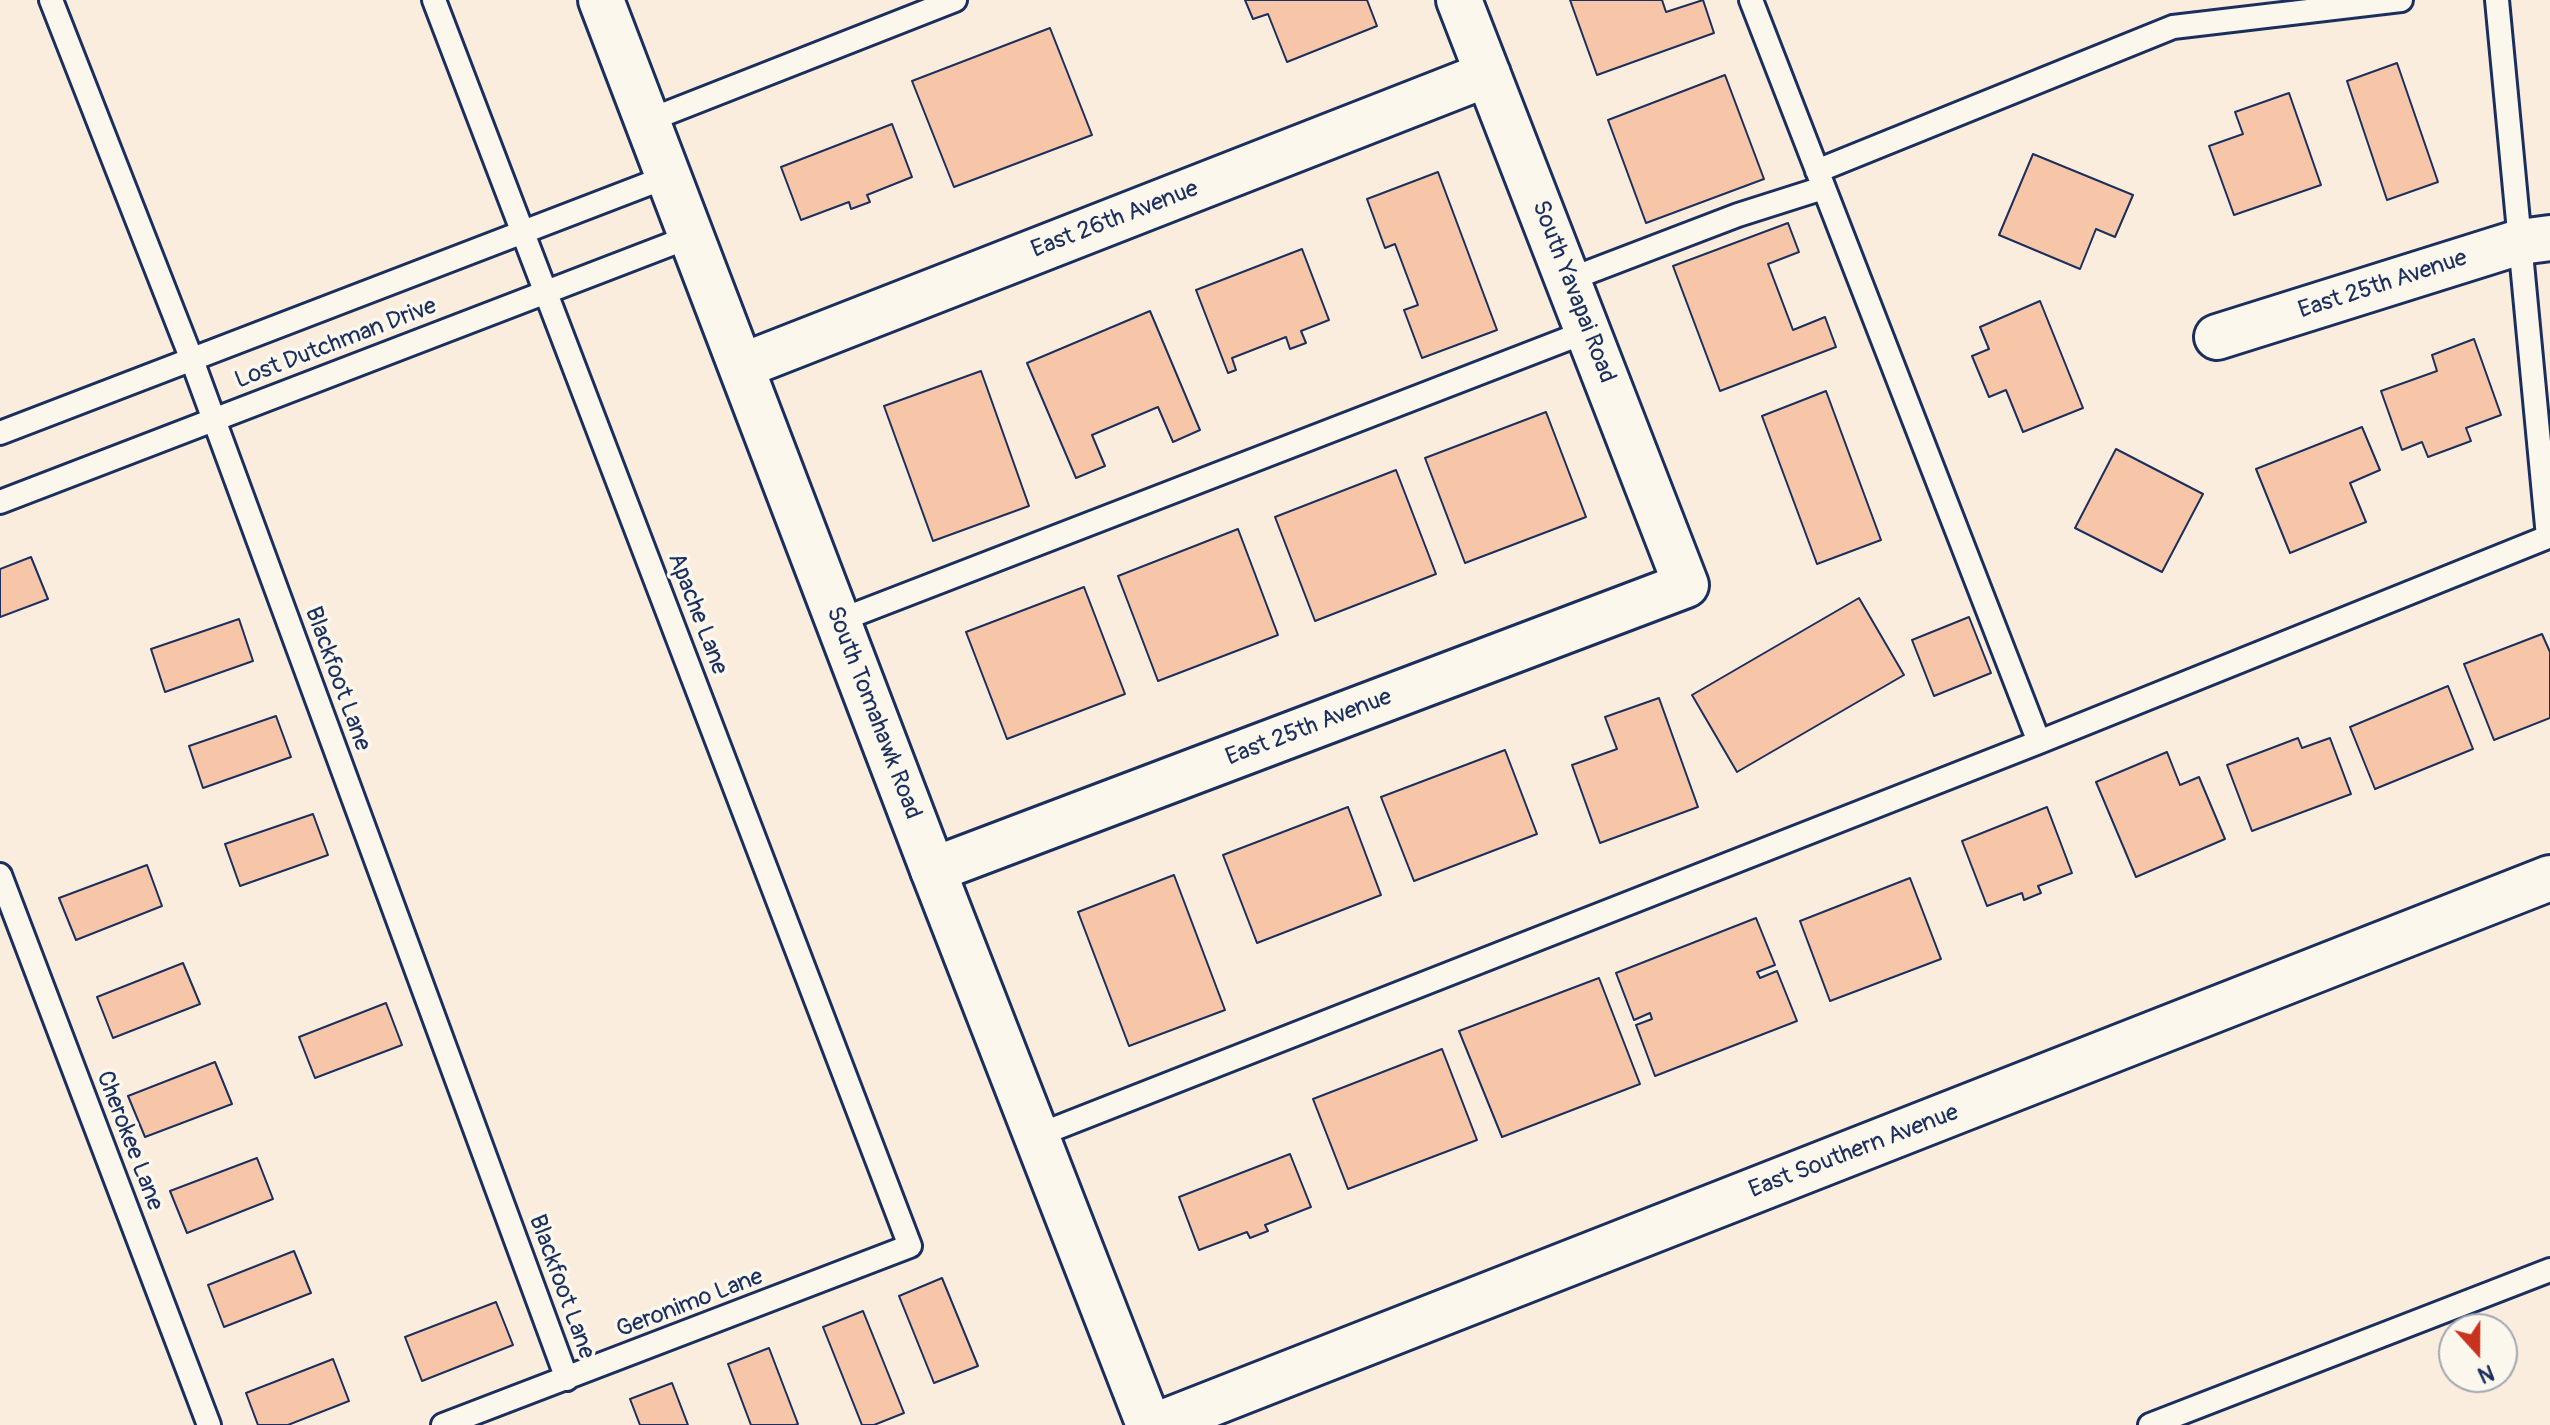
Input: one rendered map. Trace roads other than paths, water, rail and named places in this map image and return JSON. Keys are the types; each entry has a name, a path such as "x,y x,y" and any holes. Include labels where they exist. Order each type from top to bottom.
{"main road":[{"name":"South Tomahawk Road","path":"601,0 1149,1425"},
{"name":"South Yavapai Road","path":"1459,0 1686,585"},
{"name":"East 26th Avenue","path":"742,366 1488,74"},
{"name":"East 25th Avenue","path":"2217,337 2535,240"},
{"name":"East 25th Avenue","path":"933,870 1686,585"},
{"name":"East Southern Avenue","path":"1157,1425 2550,878"}],"lane":[{"name":"Blackfoot Lane","path":"51,0 192,360 567,1379"},
{"name":"Apache Lane","path":"434,0 910,1246"},
{"path":"647,121 955,0"},
{"path":"1751,0 2039,742"},
{"path":"1568,280 1738,215 2173,27 2401,0"},
{"path":"1036,1136 2039,742 2548,537 2535,240 2497,0"},
{"name":"Lost Dutchman Drive","path":"0,433 669,176"},
{"name":"Lost Dutchman Drive","path":"0,502 692,236"},
{"path":"838,621 1588,331"},
{"name":"Cherokee Lane","path":"0,875 209,1425"},
{"name":"Geronimo Lane","path":"443,1425 910,1246"},
{"path":"2150,1425 2550,1270"}]}
